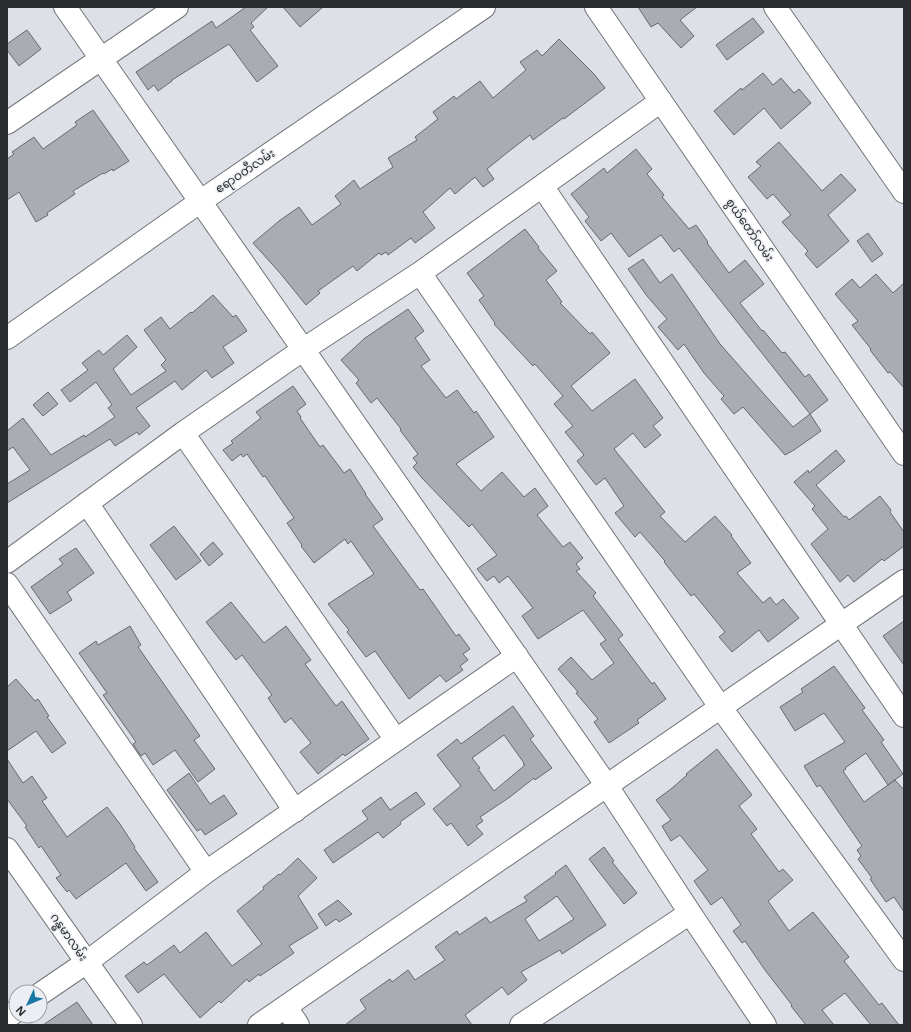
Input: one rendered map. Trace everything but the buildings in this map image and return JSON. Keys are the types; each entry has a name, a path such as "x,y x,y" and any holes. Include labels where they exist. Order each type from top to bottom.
{"street":[{"path":"65,7 608,786 765,1025"},
{"path":"7,123 177,7"},
{"name":"ဧရာဝတီလမ်း","path":"7,338 201,201 484,7"},
{"name":"စွယ်တော်လမ်း","path":"596,7 904,454"},
{"path":"775,7 904,192"},
{"path":"7,562 183,433 304,349 420,273 661,101"},
{"path":"542,186 904,716"},
{"path":"420,273 721,708 904,960"},
{"path":"183,433 396,740"},
{"path":"87,503 295,811"},
{"path":"259,1025 904,581"},
{"path":"7,584 206,872"},
{"path":"48,989 87,962 206,872 517,656"},
{"name":"ဂန္ဓမာလမ်း","path":"7,848 131,1025"},
{"path":"521,1025 690,913"},
{"path":"286,1007 298,1025"}]}
